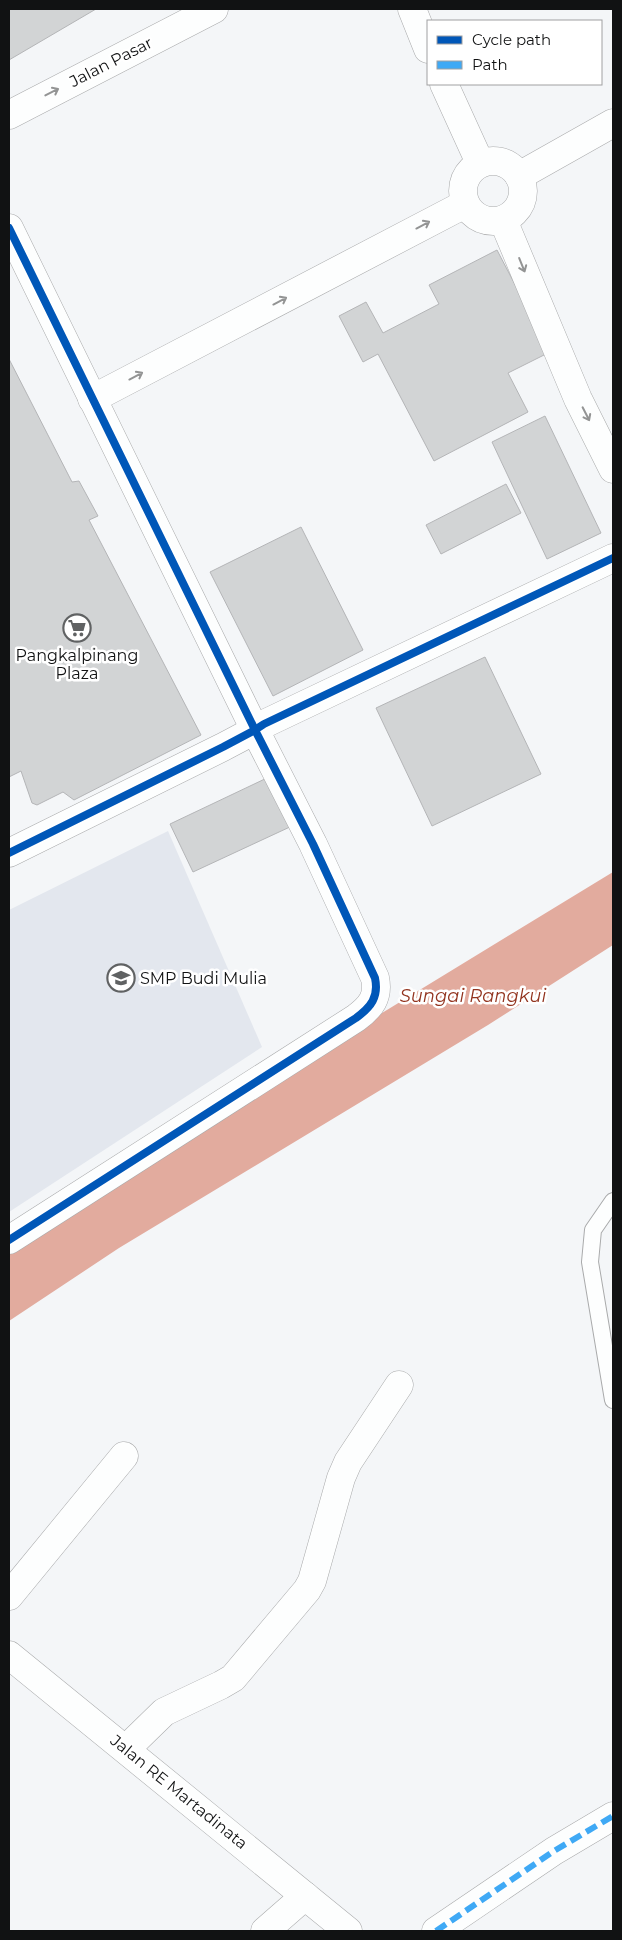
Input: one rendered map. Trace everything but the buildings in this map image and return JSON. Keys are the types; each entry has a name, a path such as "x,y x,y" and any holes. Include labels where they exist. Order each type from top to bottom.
{"street":[{"name":"Jalan Pasar","path":"9,115 214,9"},
{"path":"412,9 427,46"},
{"path":"444,85 480,163"},
{"path":"519,176 613,123"},
{"path":"491,160 502,161 512,167 519,176 524,188 522,201 514,212 503,220 488,221 474,216 465,204 462,192 464,180 470,170 480,163 491,160"},
{"path":"92,399 465,204"},
{"path":"503,220 578,399 613,469"},
{"path":"9,228 255,730 313,844 376,978 377,992 369,1008 356,1018 9,1240"},
{"path":"9,853 264,724 613,558"},
{"path":"255,730 266,729 613,565"},
{"path":"126,1748 164,1712 233,1678 307,1590 312,1581 348,1462 399,1385"},
{"path":"9,1596 124,1456"},
{"name":"Jalan RE Martadinata","path":"9,1654 348,1931"},
{"path":"436,1931 554,1851 613,1816"},
{"path":"265,1931 304,1896"}],"lane":[{"path":"613,1201 593,1230 590,1262 613,1400"}],"shaded area":[{"name":"SMP Budi Mulia","path":"168,831 262,1047 9,1212 9,910"}],"water":[{"name":"Sungai Rangkui","path":"613,872 613,945 488,1025 119,1248 9,1321 9,1247 382,1013"}],"marked path":[{"path":"436,1931 554,1851 613,1816"}],"cycle path":[{"path":"9,228 255,730 313,844 375,978 376,985 375,996 370,1006 356,1018 9,1240"},
{"path":"9,853 223,747 264,724 613,558"}],"place":[{"name":"Pangkalpinang Plaza","path":"77,628"},
{"name":"SMP Budi Mulia","path":"121,978"}]}
